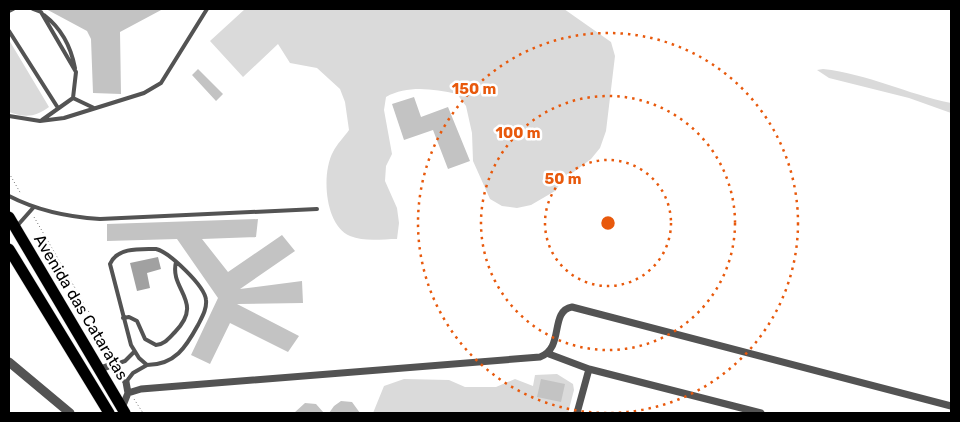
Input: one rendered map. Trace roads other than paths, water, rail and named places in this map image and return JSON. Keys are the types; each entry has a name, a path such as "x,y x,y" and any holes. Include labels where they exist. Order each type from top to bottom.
{"main road":[{"name":"Avenida das Cataratas","path":"9,217 123,411"},
{"name":"Avenida das Cataratas","path":"9,249 109,413"}],"street":[{"path":"549,354 553,348 561,313 566,308 572,308 951,406"},
{"path":"103,340 131,392 123,411"},
{"path":"131,392 330,373 530,358 549,354 589,369 761,413"},
{"path":"9,362 70,413"},
{"path":"100,370 115,364"},
{"path":"577,413 589,369"}],"lane":[{"path":"9,11 13,9"},
{"path":"33,9 41,12 55,24 72,52 76,72 73,98 40,121"},
{"path":"9,116 40,121 64,118 144,93 161,83 208,9"},
{"path":"41,12 76,72"},
{"path":"9,31 58,108"},
{"path":"73,98 94,108"},
{"path":"9,196 31,209 75,217 100,219 317,209"},
{"path":"15,228 31,209"},
{"path":"126,382 133,373 147,365 170,361 183,351 206,306 203,291 167,253 156,249 120,252 114,256 110,268 134,352 147,365"},
{"path":"123,318 129,317 138,321 145,339 156,345 163,344 184,322 186,301 176,277 176,262"},
{"path":"115,364 125,361 134,352"}]}
